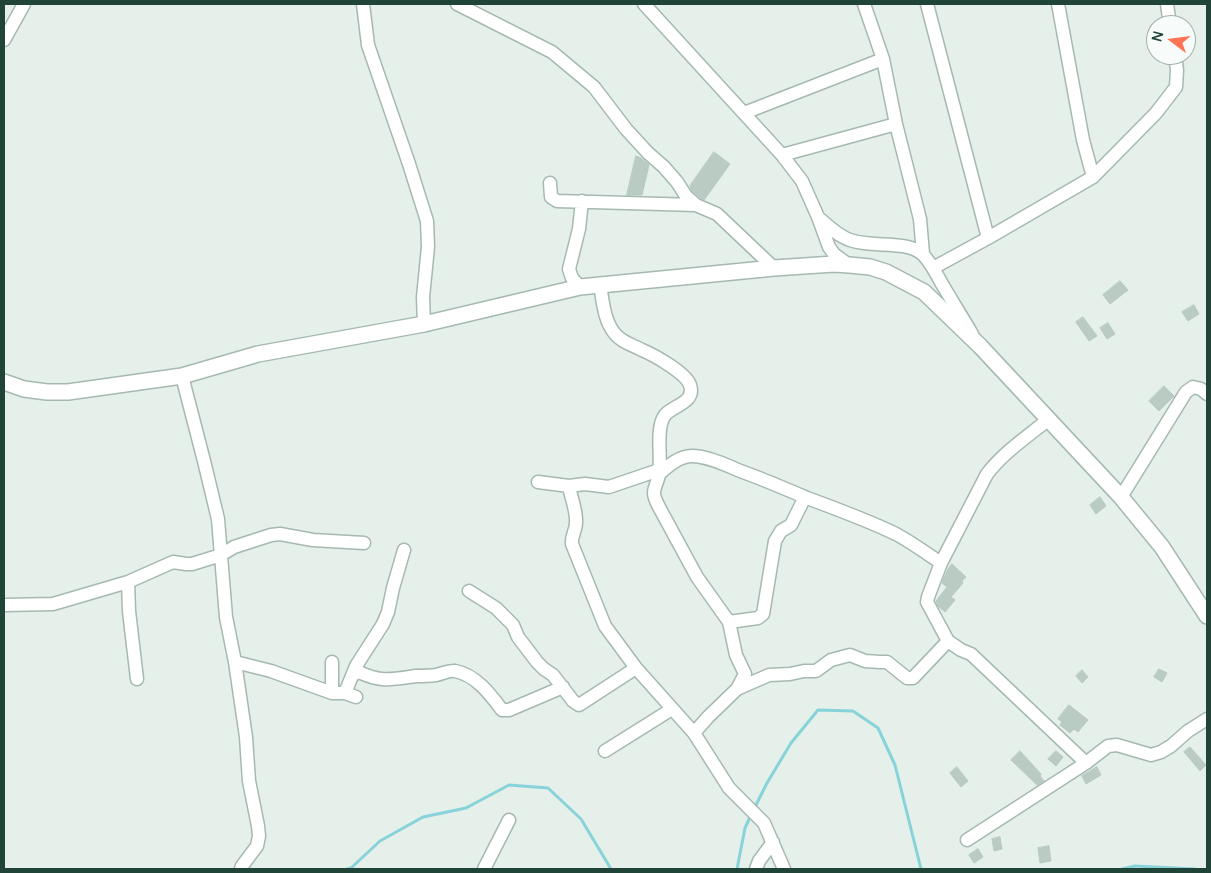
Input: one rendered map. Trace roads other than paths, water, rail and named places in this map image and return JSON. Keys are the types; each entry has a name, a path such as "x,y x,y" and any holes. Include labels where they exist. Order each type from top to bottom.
{"street":[{"path":"4,40 24,4"},
{"path":"363,4 368,45 427,222 428,247 423,297 424,324"},
{"path":"457,4 552,52 594,87 626,129 664,167 686,196 696,205 717,214 774,268"},
{"path":"644,4 782,155 802,181 829,247 834,254 849,265"},
{"path":"864,4 883,59 896,124 920,219 922,254"},
{"path":"927,4 988,238"},
{"path":"1058,4 1083,140 1093,177"},
{"path":"744,113 883,59"},
{"path":"933,268 1093,177 1156,113 1176,87 1176,65"},
{"path":"782,155 896,124"},
{"path":"550,183 551,197 557,201 696,205"},
{"path":"580,287 572,278 569,269 579,229 582,202"},
{"path":"818,217 837,233 849,240 870,245 904,246 914,248 922,254 933,268 980,346"},
{"path":"4,382 24,389 68,392 182,376 258,354 424,324 580,287 774,268 849,265 870,267 886,272 924,292 980,346 1121,497 1162,547 1207,616"},
{"path":"600,285 608,324 615,334 625,343 644,350 681,373 689,383 691,394 683,404 666,414 661,424 659,452 663,469 654,492 659,507 697,576 729,622 736,655 745,674 737,689 694,733"},
{"path":"182,376 218,519 226,617 235,662 246,737 249,781 259,836 257,846 241,869"},
{"path":"1121,497 1186,392 1193,387 1201,389 1207,394"},
{"path":"1049,420 1004,455 987,474 941,563 927,602 948,641 971,654 1086,763"},
{"path":"538,482 569,486 585,484 609,487 663,469 685,457 692,456 770,481 805,497 859,517 897,535 941,563"},
{"path":"569,486 576,519 572,544 605,626 636,668 694,733 729,788 764,823 784,869"},
{"path":"729,622 758,618 763,614 775,541 781,532 791,525 805,497"},
{"path":"4,605 53,604 128,582 173,562 192,564 221,555 234,547 271,535 280,534 313,540 364,543"},
{"path":"235,662 271,671 332,693 351,695 356,666 383,624 388,612 404,550"},
{"path":"128,582 129,611 137,679"},
{"path":"469,591 496,608 512,625 518,637 537,662 553,675 573,701 579,704 636,668"},
{"path":"737,689 769,675 816,671 831,660 850,655 865,661 887,662 908,678 913,678 948,641"},
{"path":"332,662 332,693"},
{"path":"353,675 359,672 377,679 390,680 455,671 468,676 485,688 502,710 509,710 563,687"},
{"path":"605,751 672,709"},
{"path":"967,840 1086,763 1108,746 1116,745 1151,755 1171,746 1188,730 1207,719"},
{"path":"484,869 509,820"},
{"path":"756,869 759,861 773,842"}],"waterway":[{"path":"754,809 791,743 818,710 853,711 878,728 895,765 921,869"},
{"path":"347,869 351,868 380,841 423,817 466,808 509,785 548,788 581,819 611,869"},
{"path":"737,869 745,828 751,815"},
{"path":"1122,869 1135,866 1195,869"}]}
